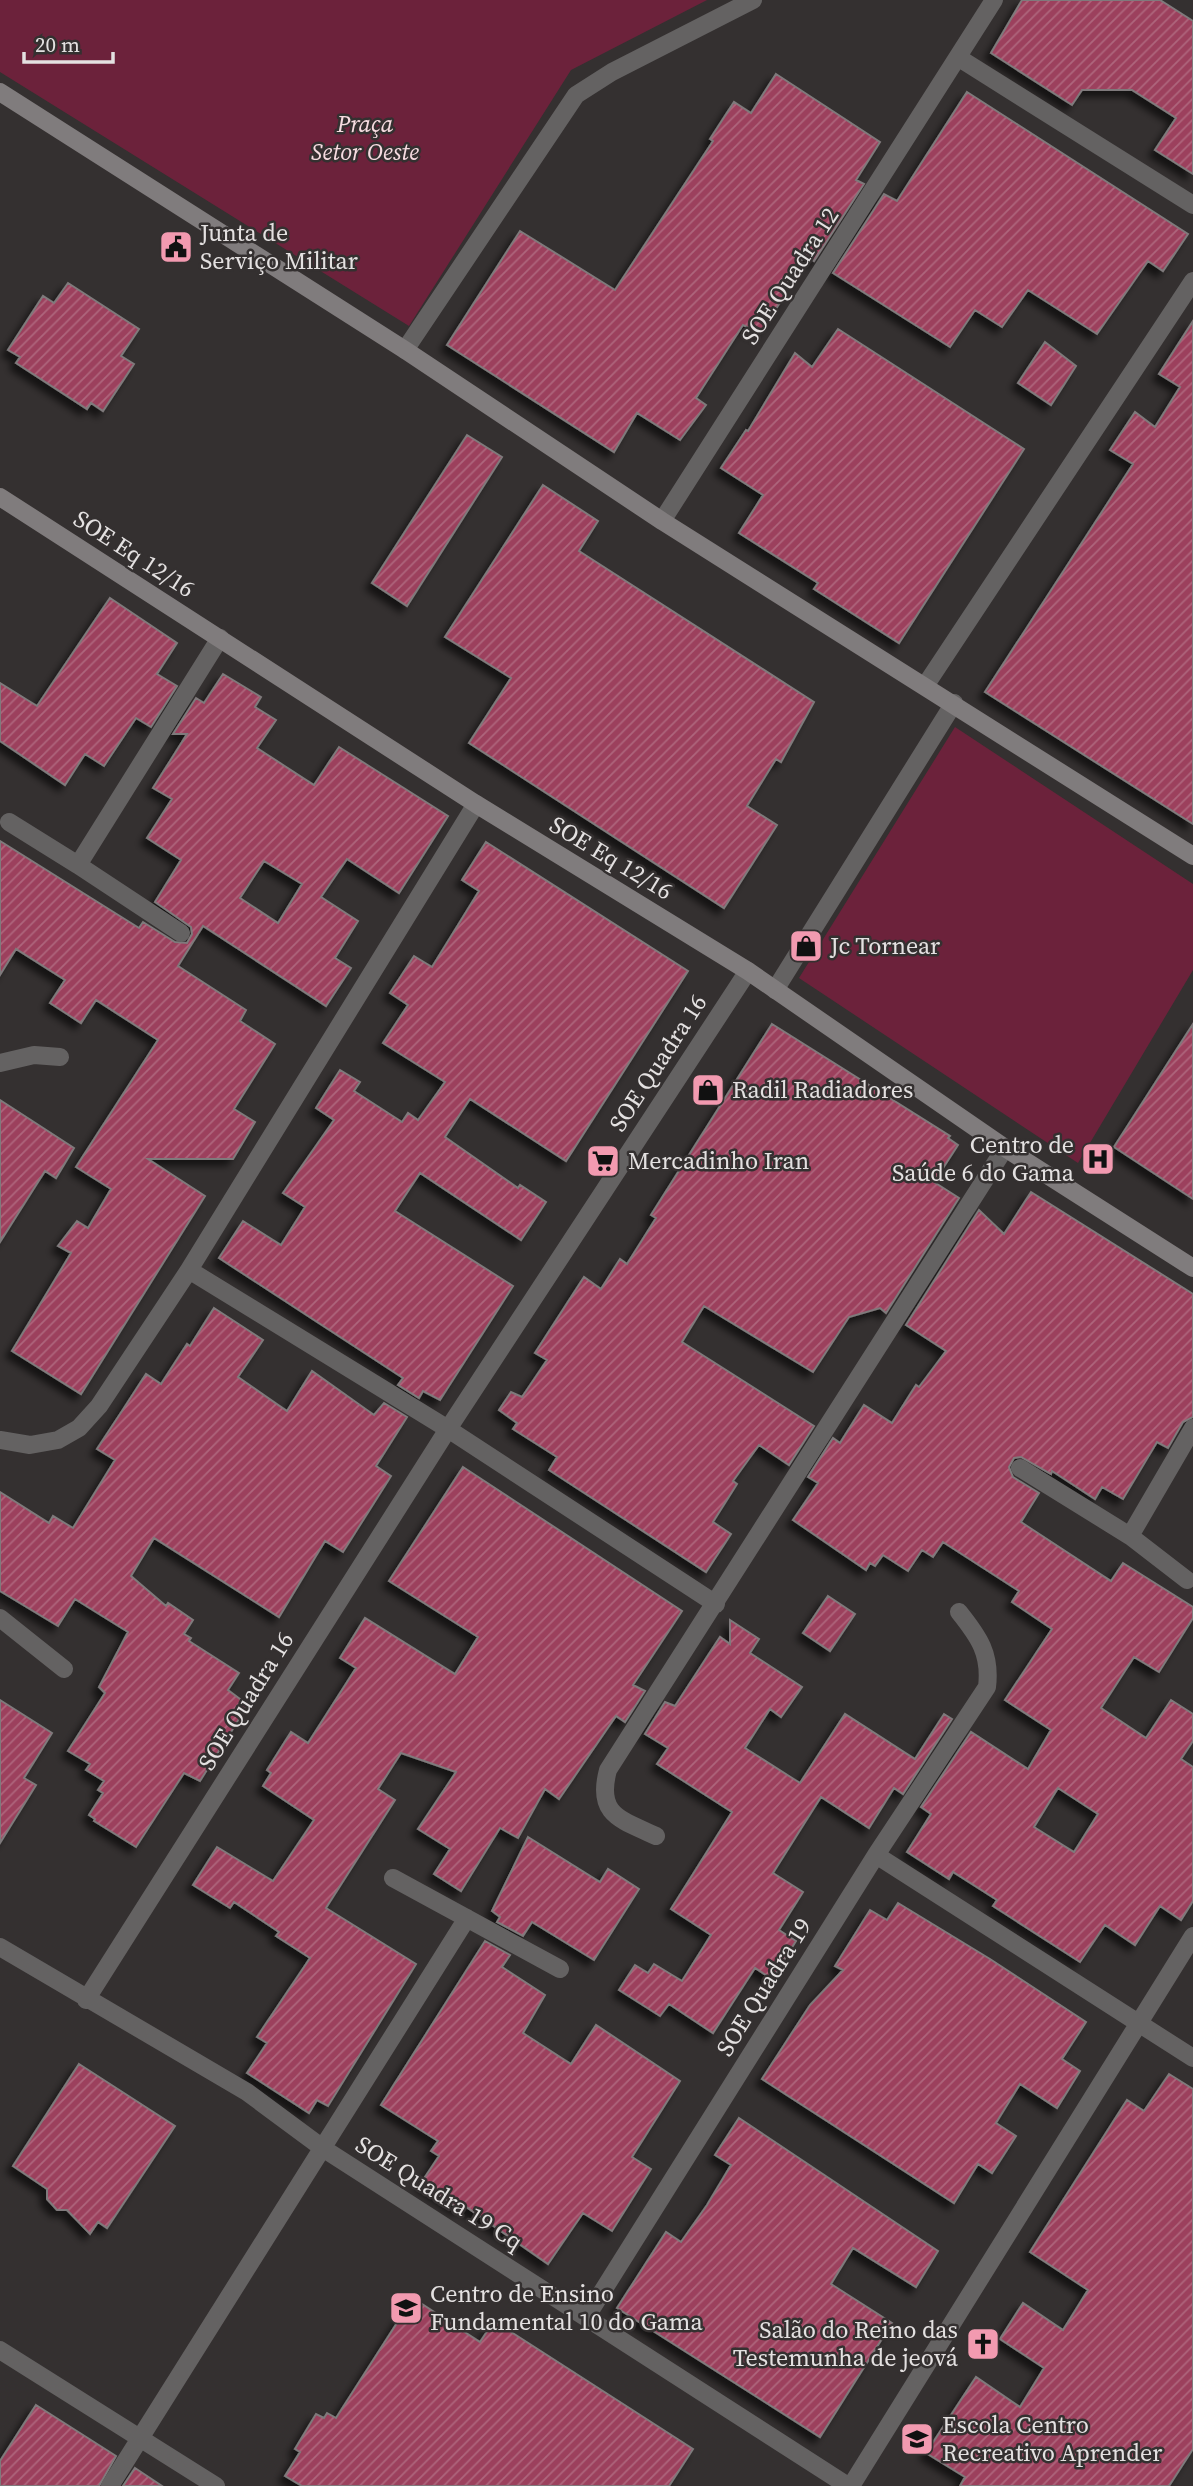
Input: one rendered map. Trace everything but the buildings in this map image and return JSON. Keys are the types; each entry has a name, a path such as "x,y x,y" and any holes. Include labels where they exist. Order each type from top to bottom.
{"street":[{"path":"405,350 576,95 612,72 753,0"},
{"name":"SOE Quadra 12","path":"662,521 994,0"},
{"path":"959,58 1193,205"},
{"path":"0,92 405,350 662,521 1193,856"},
{"path":"925,686 1193,281"},
{"name":"SOE Eq 12/16","path":"0,496 476,804 748,971 1005,1148 1193,1268"},
{"path":"78,865 220,638"},
{"path":"775,990 954,703"},
{"path":"0,1440 30,1445 58,1440 79,1428 99,1406 189,1270 476,804"},
{"path":"9,822 181,933"},
{"name":"SOE Quadra 16","path":"86,2000 448,1429 748,971"},
{"path":"0,1063 34,1055 60,1057"},
{"path":"656,1836 613,1816 605,1800 608,1770 1005,1148"},
{"path":"189,1270 448,1429 716,1604"},
{"path":"1130,1536 1193,1428"},
{"path":"1020,1468 1130,1536 1187,1580"},
{"name":"SOE Quadra 19","path":"587,2316 876,1855 987,1687 987,1657 983,1642 959,1612"},
{"path":"0,1618 64,1669"},
{"path":"876,1855 1193,2058"},
{"path":"393,1878 560,1969"},
{"path":"110,2486 467,1918"},
{"path":"849,2486 1193,1936"},
{"name":"SOE Quadra 19 Cq","path":"0,1947 86,2000 247,2092 324,2149 849,2486"},
{"path":"0,2350 216,2486"}],"green space":[{"name":"Praça Setor Oeste","path":"0,0 707,0 571,70 409,326 0,72"},
{"path":"955,727 1193,884 1193,970 1078,1163 799,978"}],"place":[{"name":"Junta de Serviço Militar","path":"176,247"},
{"name":"Jc Tornear","path":"806,946"},
{"name":"Radil Radiadores","path":"708,1090"},
{"name":"Centro de Saúde 6 do Gama","path":"1098,1159"},
{"name":"Mercadinho Iran","path":"603,1161"},
{"name":"Centro de Ensino Fundamental 10 do Gama","path":"406,2308"},
{"name":"Salão do Reino das Testemunha de jeová","path":"983,2344"},
{"name":"Escola Centro Recreativo Aprender","path":"917,2439"}]}
